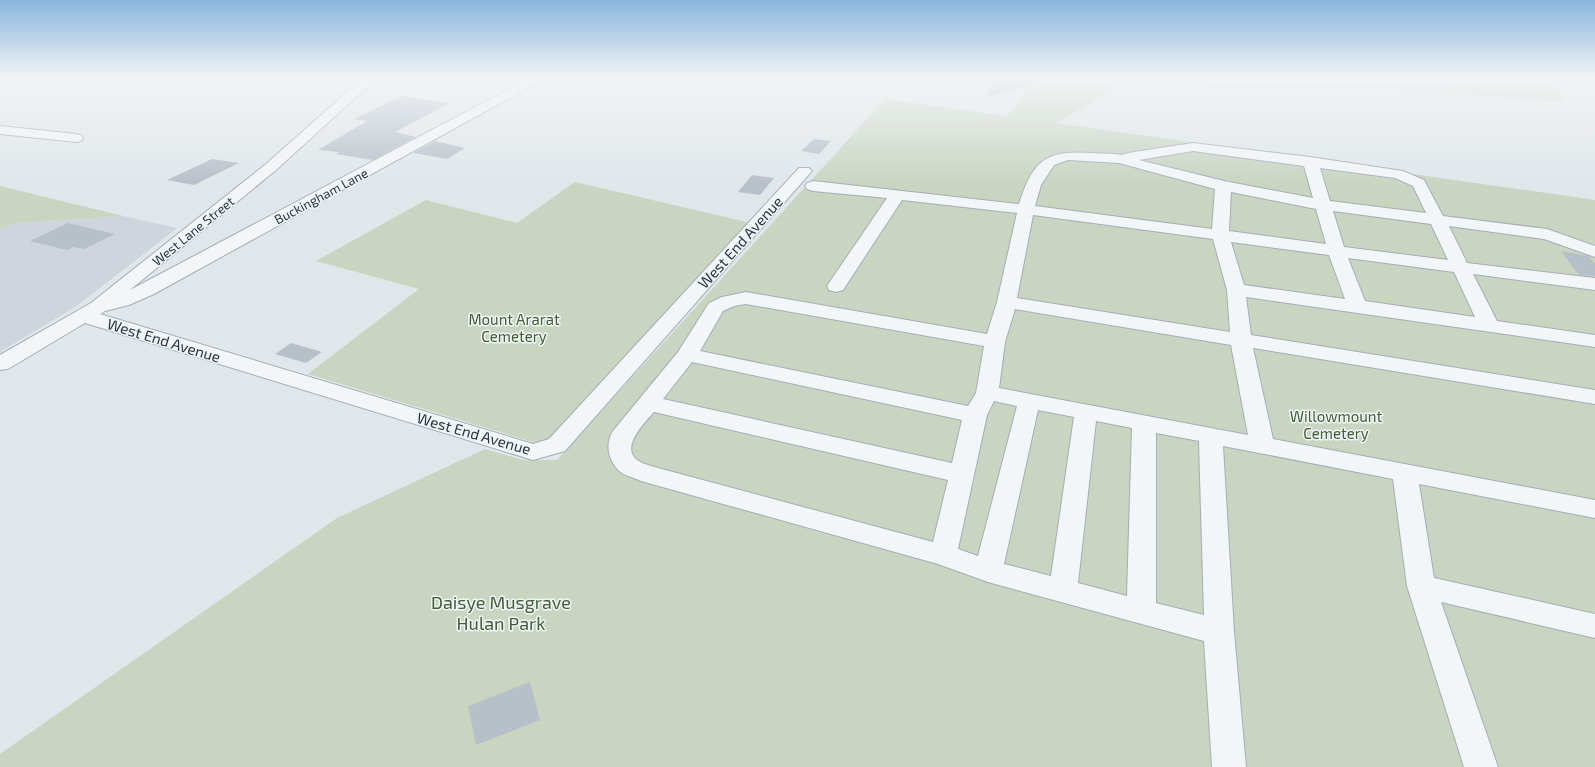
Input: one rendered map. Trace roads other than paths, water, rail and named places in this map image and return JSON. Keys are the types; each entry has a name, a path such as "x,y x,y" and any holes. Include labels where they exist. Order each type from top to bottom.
{"street":[{"name":"West Lane Street","path":"0,364 91,311 271,167 331,114"},
{"name":"Buckingham Lane","path":"91,311 122,301 146,290 473,114"},
{"path":"0,130 76,138"},
{"path":"1119,159 1193,147 1310,161 1398,174 1410,178 1419,183 1489,325"},
{"path":"943,555 975,415 987,393 995,342 1007,302 1026,209 1033,185 1049,162 1067,156 1119,159 1224,186 1323,205 1547,234 1595,252"},
{"path":"1310,161 1337,252 1357,306"},
{"name":"West End Avenue","path":"91,311 533,452 557,445 808,179 898,194"},
{"path":"1224,186 1220,235 1236,290 1241,341 1262,445"},
{"path":"836,286 898,194 1026,209 1337,252 1595,284"},
{"path":"1236,290 1595,341"},
{"path":"995,342 746,298 728,301 716,307 687,355 620,437 619,450 627,465 650,475 943,555 988,571 1142,610 1220,632"},
{"path":"1007,302 1595,397"},
{"path":"687,355 975,415"},
{"path":"987,393 1211,435 1405,474 1595,509"},
{"path":"988,571 1029,401"},
{"path":"647,403 961,474"},
{"path":"1064,590 1086,411"},
{"path":"1142,610 1144,423"},
{"path":"1211,435 1220,632 1229,767"},
{"path":"1405,474 1421,586 1481,767"},
{"path":"1421,586 1595,626"}],"park label":[{"name":"Mount Ararat Cemetery","path":"514,328"},
{"name":"Willowmount Cemetery","path":"1336,424"},
{"name":"Daisye Musgrave Hulan Park","path":"501,612"}]}
